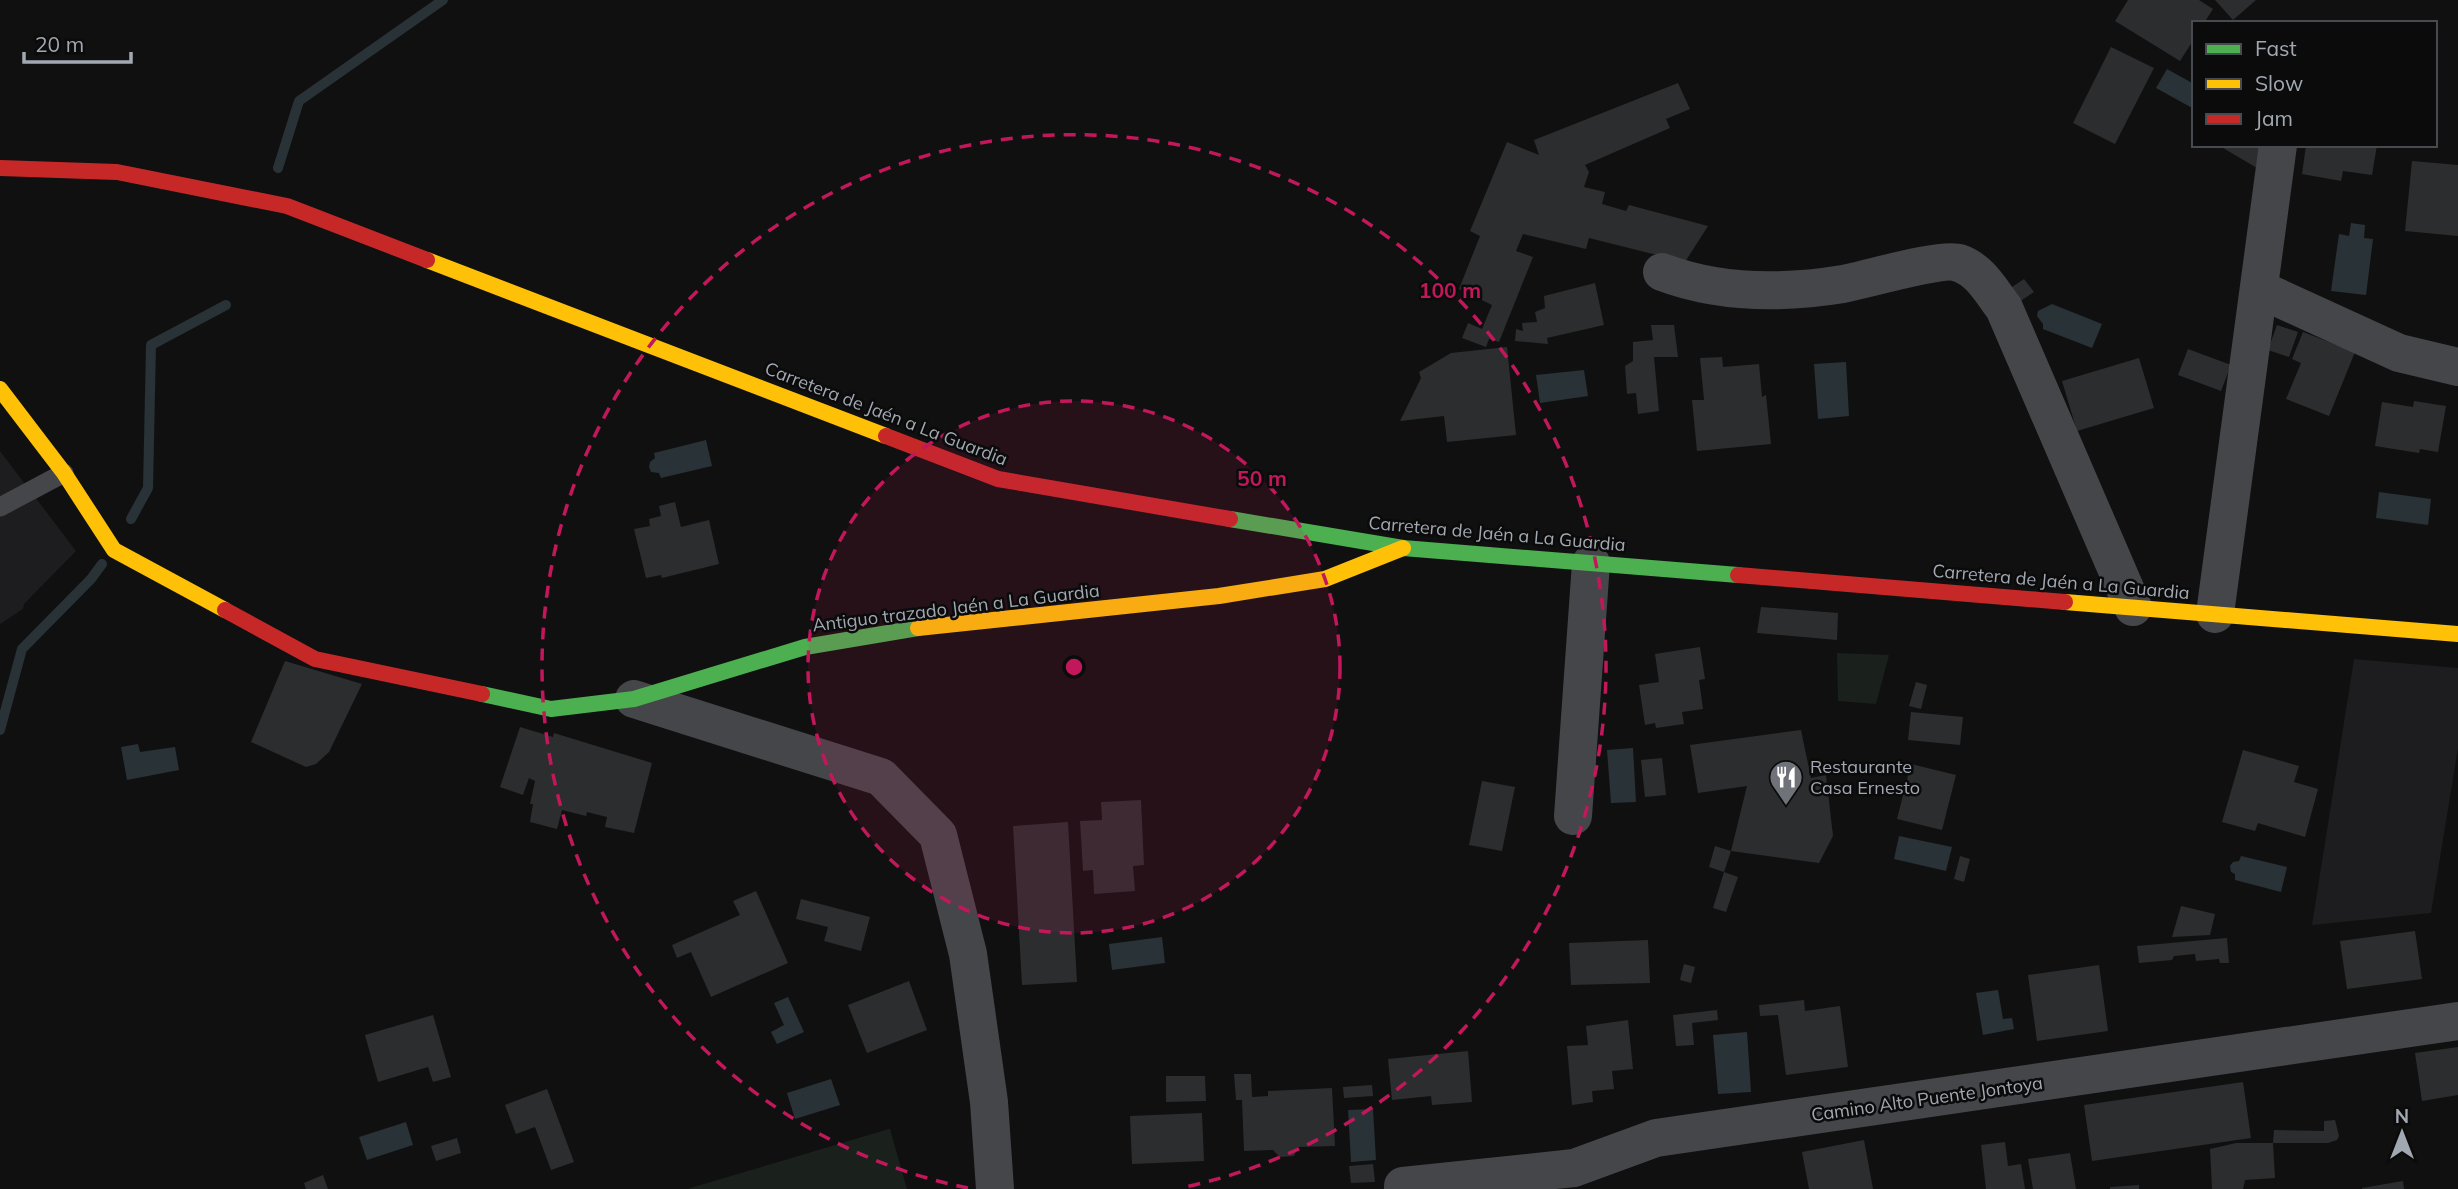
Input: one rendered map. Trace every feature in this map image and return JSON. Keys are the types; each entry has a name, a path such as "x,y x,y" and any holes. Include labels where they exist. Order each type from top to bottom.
{"street":[{"path":"2215,614 2278,147"},
{"name":"Carretera de Jaén a La Guardia","path":"0,168 117,172 286,206 998,479 1402,548 2458,634"},
{"path":"1662,272 1688,282 1751,292 1842,284 1957,261 1978,273 2004,308 2133,607"},
{"path":"2259,289 2399,353 2458,368"},
{"name":"Antiguo trazado Jaén a La Guardia","path":"0,389 64,473 114,550 315,659 551,709 634,699 805,647 928,627 1219,596 1325,579 1402,548"},
{"path":"1573,816 1591,563"},
{"path":"634,699 881,777 938,835 968,954 989,1102 995,1189"},
{"name":"Camino Alto Puente Jontoya","path":"1403,1189 1402,1186 1574,1168 1656,1138 2458,1021"}],"lane":[{"path":"0,507 64,473"}],"shaded area":[{"path":"2167,69 2192,83 2192,108 2156,88"},
{"path":"2351,223 2365,225 2364,238 2373,239 2366,295 2331,291 2339,234 2349,236"},
{"path":"2052,304 2102,324 2092,348 2043,329 2037,316 2038,311"},
{"path":"1846,362 1849,416 1818,419 1814,364"},
{"path":"1584,370 1588,396 1540,403 1536,375"},
{"path":"706,440 712,466 661,478 659,473 651,472 649,467 655,458 654,453"},
{"path":"0,451 76,551 24,604 23,609 0,624"},
{"path":"2379,492 2431,499 2428,525 2376,518"},
{"path":"1837,653 1889,655 1876,704 1838,701"},
{"path":"2354,659 2458,668 2458,748 2431,913 2312,925"},
{"path":"138,744 140,752 175,747 179,770 127,780 121,747"},
{"path":"1633,748 1636,802 1611,803 1607,750"},
{"path":"1899,836 1952,847 1946,871 1894,859"},
{"path":"2241,856 2287,867 2281,892 2235,880 2230,866 2239,861"},
{"path":"1162,937 1165,963 1112,970 1109,944"},
{"path":"1998,990 2003,1019 2012,1018 2014,1029 1983,1035 1976,993"},
{"path":"788,997 804,1032 777,1044 771,1032 784,1025 774,1003"},
{"path":"1747,1032 1751,1092 1718,1094 1713,1035"},
{"path":"831,1079 840,1105 795,1119 787,1093"},
{"path":"1373,1109 1376,1160 1351,1162 1348,1110"},
{"path":"406,1122 413,1145 367,1160 359,1137"},
{"path":"889,1129 907,1189 687,1189"}],"building":[{"path":"2128,0 2199,0 2213,9 2205,21 2192,21 2192,42 2180,61 2115,21"},
{"path":"2215,0 2256,0 2233,20"},
{"path":"2111,47 2154,68 2115,144 2073,123"},
{"path":"1678,83 1690,109 1666,119 1670,128 1585,165 1589,172 1584,187 1605,192 1602,204 1626,211 1629,205 1708,226 1685,262 1589,238 1586,249 1523,234 1516,251 1533,257 1499,342 1489,339 1486,347 1462,338 1468,323 1482,329 1492,305 1459,289 1480,236 1470,231 1507,142 1539,155 1534,140"},
{"path":"2221,147 2265,147 2262,171"},
{"path":"2306,147 2377,147 2372,175 2343,171 2341,181 2302,174"},
{"path":"2412,161 2458,165 2458,236 2405,231"},
{"path":"2024,279 2034,292 2016,304 2006,291"},
{"path":"1595,283 1604,325 1547,338 1548,344 1515,341 1516,329 1523,331 1522,323 1537,322 1535,312 1545,308 1544,296"},
{"path":"1651,325 1674,325 1678,357 1654,357 1659,411 1638,414 1636,393 1627,394 1625,366 1633,361 1633,342 1653,340"},
{"path":"2277,325 2298,332 2289,357 2268,350"},
{"path":"2303,332 2355,352 2329,416 2286,399 2301,363 2292,359"},
{"path":"1507,347 1516,435 1447,442 1444,416 1400,421 1421,378 1419,372 1451,353"},
{"path":"2188,349 2231,365 2221,391 2178,375"},
{"path":"1722,357 1723,367 1759,364 1762,397 1766,395 1771,444 1697,451 1692,400 1704,400 1700,358"},
{"path":"2139,358 2154,408 2077,431 2062,381"},
{"path":"2414,401 2446,406 2438,452 2420,449 2419,453 2375,446 2382,402 2413,407"},
{"path":"675,502 681,527 709,520 719,564 662,578 661,575 646,578 634,529 650,526 649,519 661,516 659,506"},
{"path":"1761,607 1838,613 1837,640 1757,633"},
{"path":"1700,647 1705,679 1699,680 1703,709 1682,712 1684,724 1656,728 1655,723 1645,725 1639,685 1659,682 1655,654"},
{"path":"285,661 362,684 329,752 316,764 306,767 251,742"},
{"path":"1916,682 1927,685 1921,709 1909,706"},
{"path":"1911,712 1963,717 1960,745 1908,740"},
{"path":"520,727 553,737 554,733 652,763 634,833 605,827 607,817 587,812 586,816 562,810 557,829 530,822 533,804 530,804 535,781 529,778 523,795 500,787"},
{"name":"Restaurante Casa Ernesto","path":"1801,730 1811,778 1826,775 1833,836 1819,863 1731,851 1747,786 1698,793 1690,745"},
{"path":"2243,750 2299,766 2294,782 2318,789 2305,837 2258,823 2255,831 2222,822"},
{"path":"1662,758 1666,795 1645,797 1641,760"},
{"path":"1911,764 1956,775 1942,830 1897,819"},
{"path":"1482,781 1515,787 1502,851 1469,845"},
{"path":"1141,800 1144,865 1133,866 1135,891 1094,894 1093,870 1083,871 1080,821 1102,820 1101,802"},
{"path":"1068,822 1077,982 1022,985 1013,826"},
{"path":"1715,846 1731,851 1724,872 1709,867"},
{"path":"1960,856 1970,859 1964,882 1954,879"},
{"path":"1724,872 1738,877 1726,912 1713,908"},
{"path":"756,891 788,963 711,997 691,952 677,958 672,945 740,915 733,901"},
{"path":"801,899 870,917 861,951 824,941 828,927 796,919"},
{"path":"2181,906 2215,914 2210,935 2172,937"},
{"path":"2415,931 2422,979 2347,989 2340,941"},
{"path":"2227,938 2229,963 2220,963 2219,959 2196,961 2195,954 2174,956 2172,960 2139,963 2137,946"},
{"path":"1648,940 1650,983 1571,985 1569,943"},
{"path":"1684,964 1695,967 1691,983 1680,980"},
{"path":"2099,965 2108,1031 2037,1041 2028,975"},
{"path":"909,981 927,1030 867,1053 848,1005"},
{"path":"1804,1000 1805,1011 1840,1006 1848,1067 1786,1075 1778,1015 1760,1016 1759,1005"},
{"path":"1717,1010 1718,1020 1692,1023 1694,1045 1676,1046 1673,1015"},
{"path":"433,1015 451,1077 433,1082 428,1067 378,1082 365,1035"},
{"path":"1628,1020 1633,1069 1612,1071 1614,1089 1592,1091 1593,1102 1572,1105 1567,1046 1588,1045 1586,1026"},
{"path":"2458,1047 2458,1095 2422,1101 2415,1053"},
{"path":"1468,1051 1472,1102 1432,1105 1431,1096 1392,1100 1388,1059"},
{"path":"1234,1074 1251,1074 1252,1097 1268,1096 1268,1091 1332,1088 1335,1146 1298,1147 1294,1156 1280,1157 1273,1150 1244,1151 1242,1100 1236,1100"},
{"path":"1166,1076 1205,1076 1206,1101 1166,1102"},
{"path":"2243,1082 2251,1138 2092,1161 2084,1105"},
{"path":"1372,1085 1373,1096 1344,1098 1343,1087"},
{"path":"547,1089 574,1162 551,1170 535,1127 516,1134 505,1105"},
{"path":"1202,1113 1204,1161 1132,1164 1130,1116"},
{"path":"2335,1120 2339,1136 2337,1140 2328,1143 2273,1143 2274,1130 2324,1131 2324,1121"},
{"path":"457,1138 461,1153 436,1161 431,1146"},
{"path":"1864,1140 1873,1189 1809,1189 1802,1152"},
{"path":"2005,1142 2008,1166 2021,1164 2025,1189 1986,1189 1981,1145"},
{"path":"2236,1143 2273,1143 2275,1178 2245,1180 2243,1189 2212,1189 2210,1149"},
{"path":"2070,1153 2076,1189 2033,1189 2028,1159"},
{"path":"1373,1164 1375,1182 1351,1183 1349,1166"},
{"path":"323,1175 328,1189 306,1189 304,1183"},
{"path":"2403,1181 2404,1189 2362,1189 2362,1188"},
{"path":"2139,1185 2139,1189 2110,1189 2110,1187"}],"waterway":[{"path":"278,168 299,101 443,0"},
{"path":"131,519 148,488 151,345 226,305"},
{"path":"0,730 22,649 91,579 102,564"}],"traffic: fast":[{"path":"1230,519 1403,548 1738,575"},
{"path":"482,694 551,709 634,699 805,647 918,628"}],"traffic: slow":[{"path":"427,260 886,436"},
{"path":"0,389 64,473 114,550 225,610"},
{"path":"918,628 1219,596 1325,579 1403,548"},
{"path":"2065,602 2458,634"}],"traffic: jam":[{"path":"0,168 117,172 287,206 427,260"},
{"path":"886,436 998,479 1230,519"},
{"path":"1738,575 2065,602"},
{"path":"225,610 315,659 482,694"}],"place":[{"name":"Restaurante Casa Ernesto","path":"1786,807"}]}
